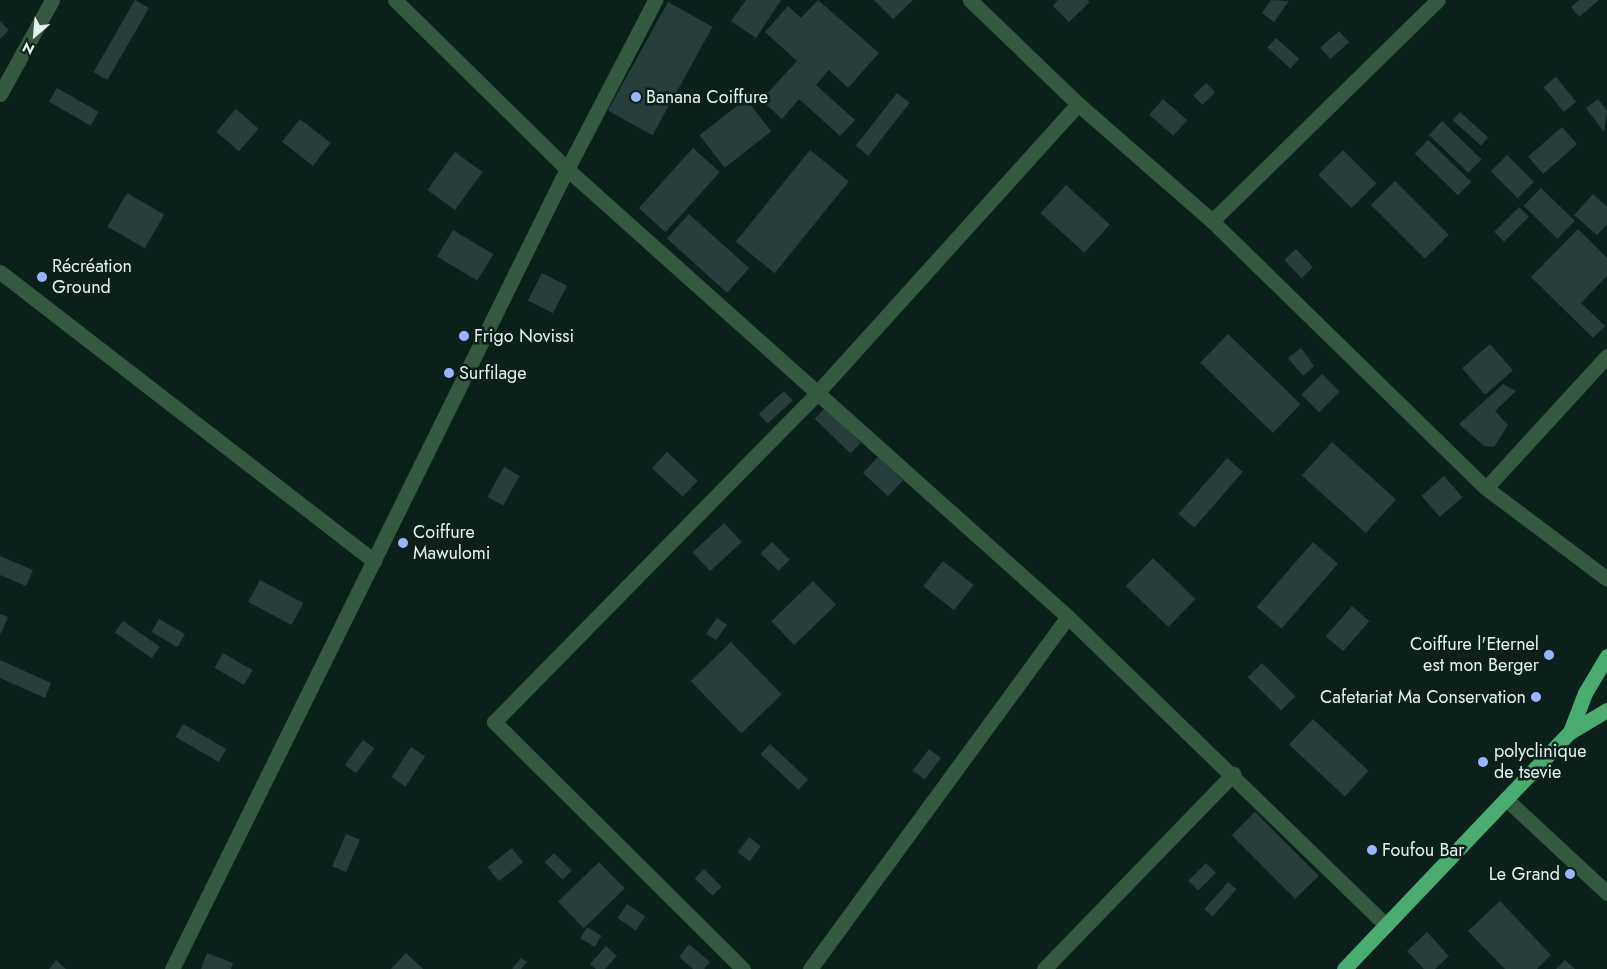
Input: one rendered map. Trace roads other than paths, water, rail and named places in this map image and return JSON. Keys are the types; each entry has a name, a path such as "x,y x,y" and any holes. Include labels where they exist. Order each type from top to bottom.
{"highway":[{"path":"1570,732 1584,693 1607,656"},
{"path":"1344,969 1570,732 1607,710"}],"street":[{"path":"0,94 52,0"},
{"path":"395,0 567,170 1068,617 1233,774 1386,925"},
{"path":"172,969 567,170 655,0"},
{"path":"970,0 1078,104 1212,221 1486,488 1607,578"},
{"path":"1212,221 1438,0"},
{"path":"743,969 494,722 816,394 1078,104"},
{"path":"0,272 374,561"},
{"path":"1486,488 1607,356"},
{"path":"810,969 1068,617"},
{"path":"1044,969 1233,774"},
{"path":"1506,799 1607,893"}],"place":[{"name":"Banana Coiffure","path":"636,97"},
{"name":"Récréation Ground","path":"42,277"},
{"name":"Frigo Novissi","path":"464,336"},
{"name":"Surfilage","path":"449,373"},
{"name":"Coiffure Mawulomi","path":"403,543"},
{"name":"Coiffure l'Eternel est mon Berger","path":"1549,655"},
{"name":"Cafetariat Ma Conservation","path":"1536,697"},
{"name":"polyclinique de tsevie","path":"1483,762"},
{"name":"Foufou Bar","path":"1372,850"},
{"name":"Le Grand","path":"1570,874"}]}
